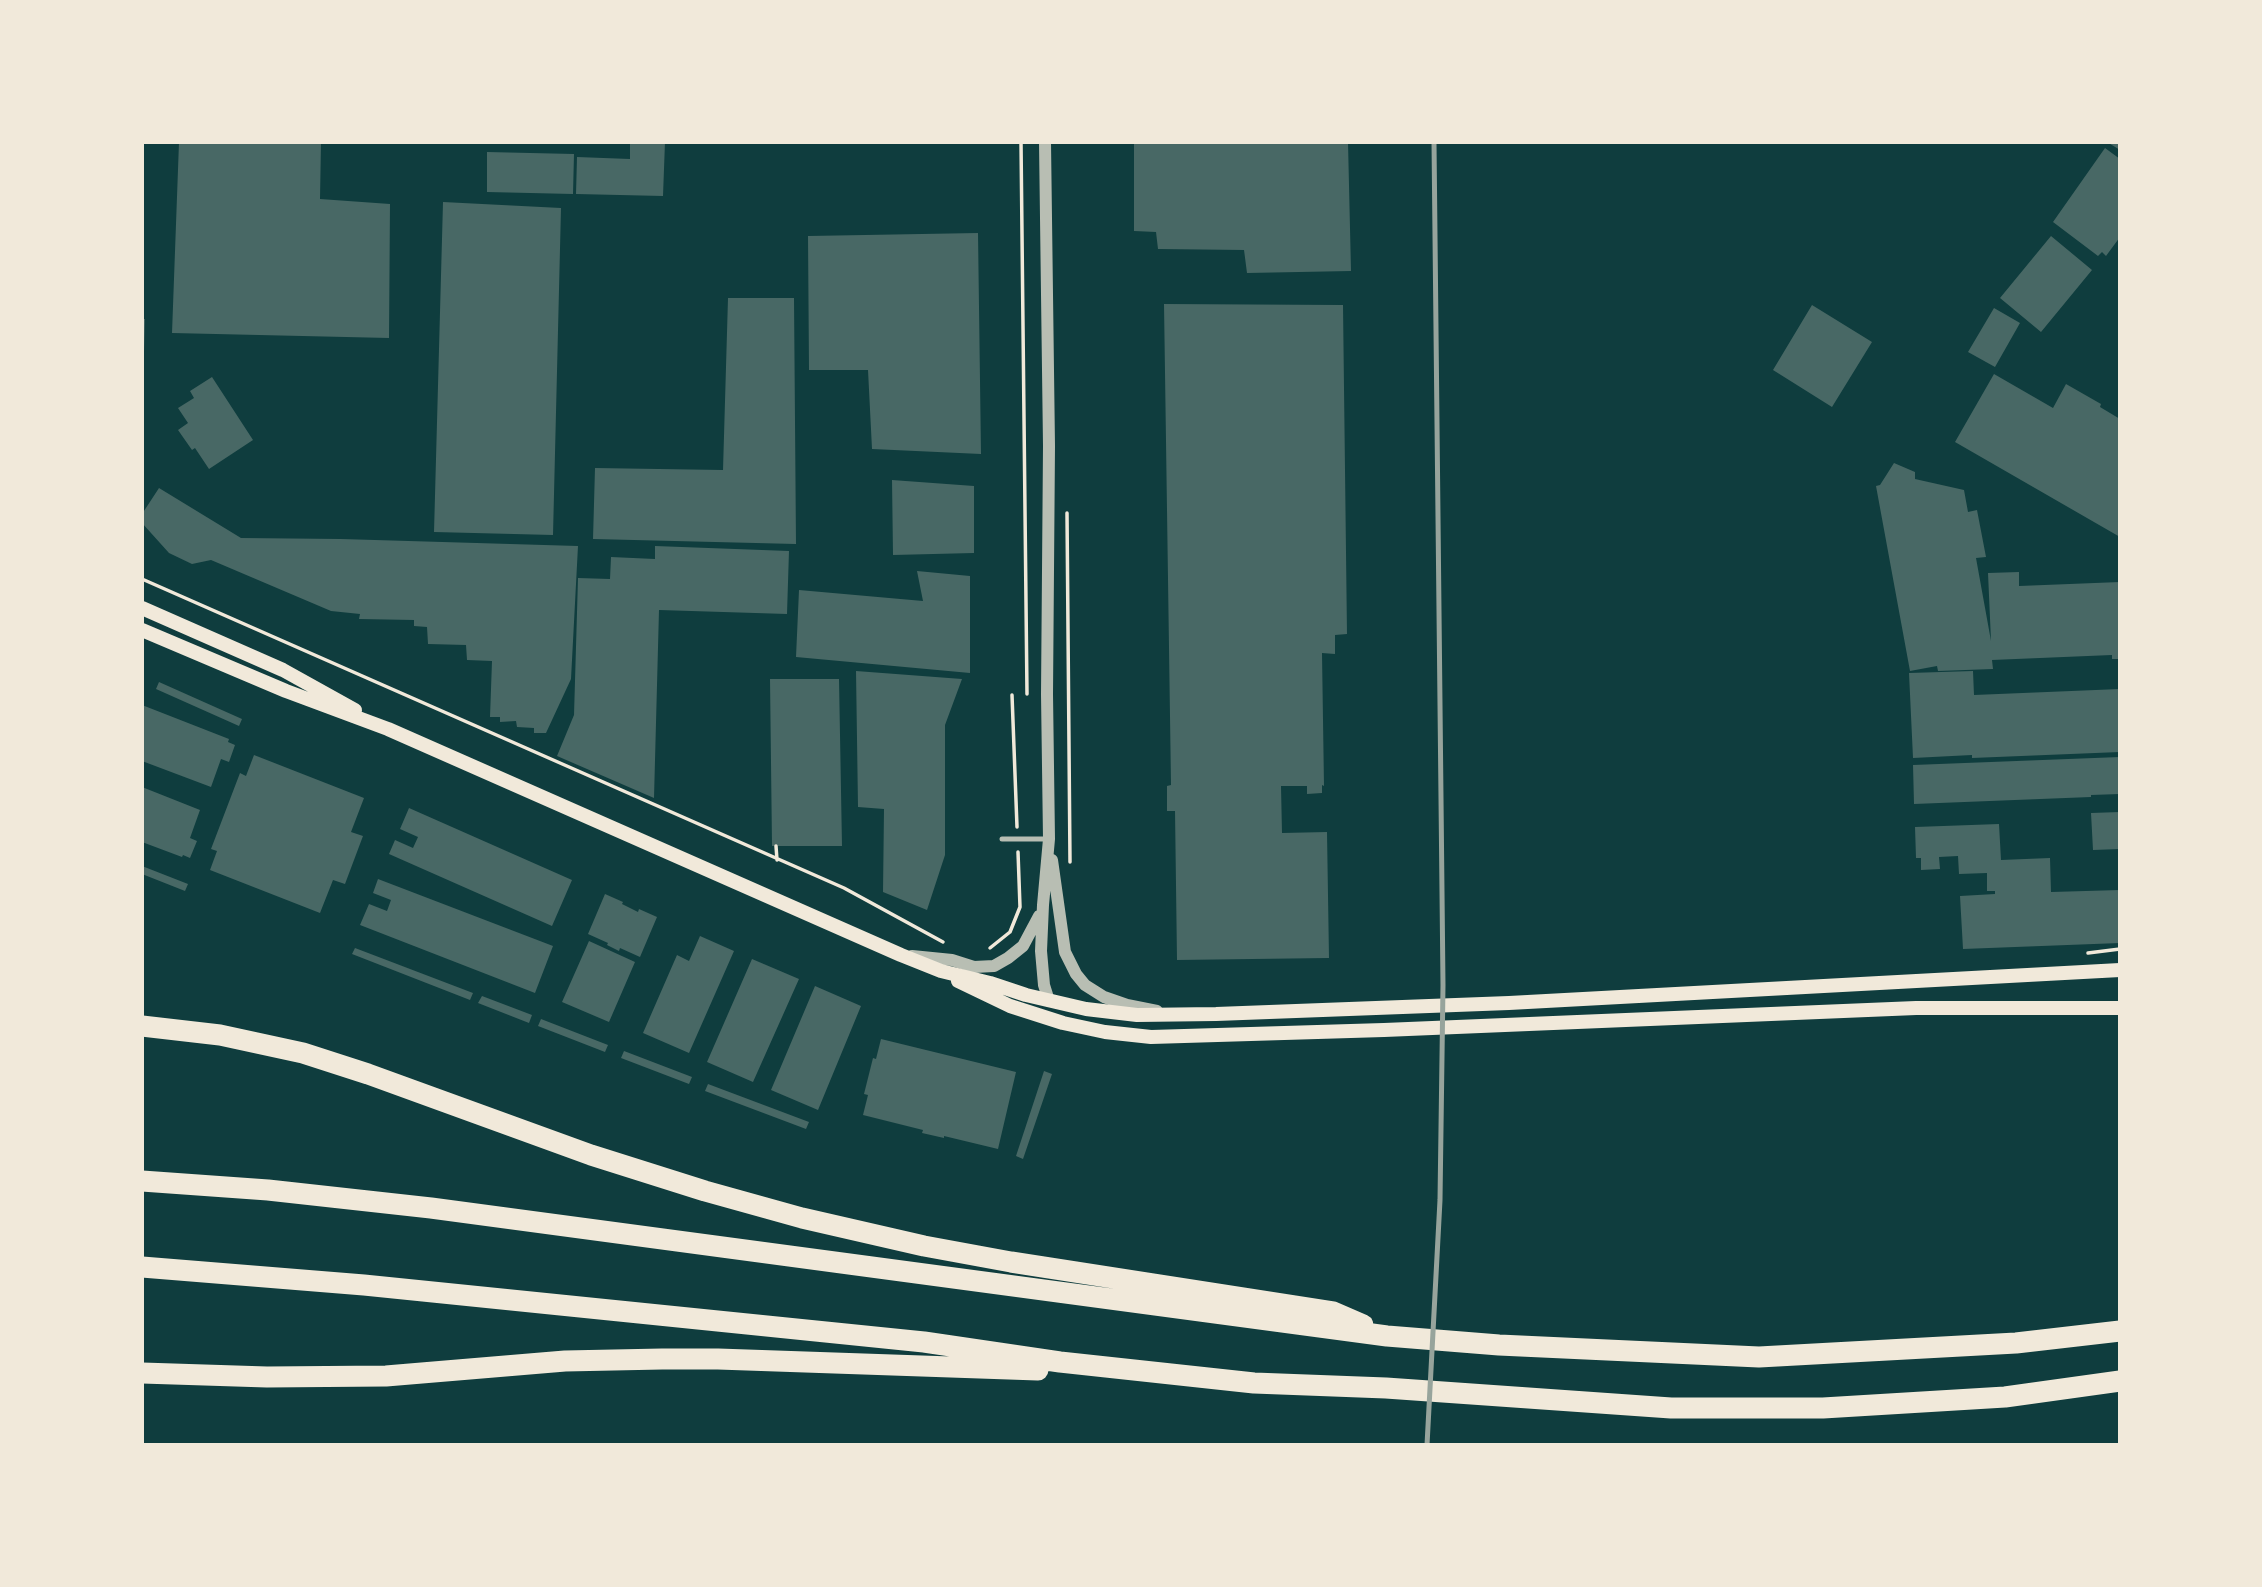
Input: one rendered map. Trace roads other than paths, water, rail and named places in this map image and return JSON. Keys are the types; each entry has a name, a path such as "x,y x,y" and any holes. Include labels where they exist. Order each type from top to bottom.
{"highway":[{"path":"142,1026 220,1035 303,1053 368,1073 591,1155 793,1215 1011,1262 1333,1312 1387,1336"},
{"path":"142,1181 268,1190 431,1208 1387,1336 1499,1345 1759,1357 2016,1343 2120,1331"},
{"path":"142,1267 364,1285 924,1342 1060,1362 1254,1383 1386,1388 1671,1408 1823,1408 2005,1397 2120,1381"},
{"path":"142,1373 215,1376 386,1376 612,1359 718,1359 1036,1370 1060,1362"},
{"path":"142,1383 215,1376"}],"main road":[{"path":"142,608 283,670 387,729"},
{"path":"142,630 286,691 387,729 942,971 1001,1002 1090,1030 1181,1037 1893,1009 2120,1009"},
{"path":"142,639 162,639"},
{"path":"942,971 1049,1001 1113,1013 1181,1015 1509,1003 2120,970"},
{"path":"1893,982 1893,1009"},
{"path":"1049,1001 1060,1014 1090,1030"}],"street":[{"path":"1045,142 1049,446 1049,839 1041,966 1049,1001"},
{"path":"1049,839 1065,952 1076,974 1095,993 1118,1003 1181,1015"},
{"path":"901,955 952,960 974,967 994,966 1023,946 1043,905"}],"lane":[{"path":"1002,839 1049,839"}],"railway":[{"path":"1427,1445 1440,1200 1443,985 1434,142"}]}
